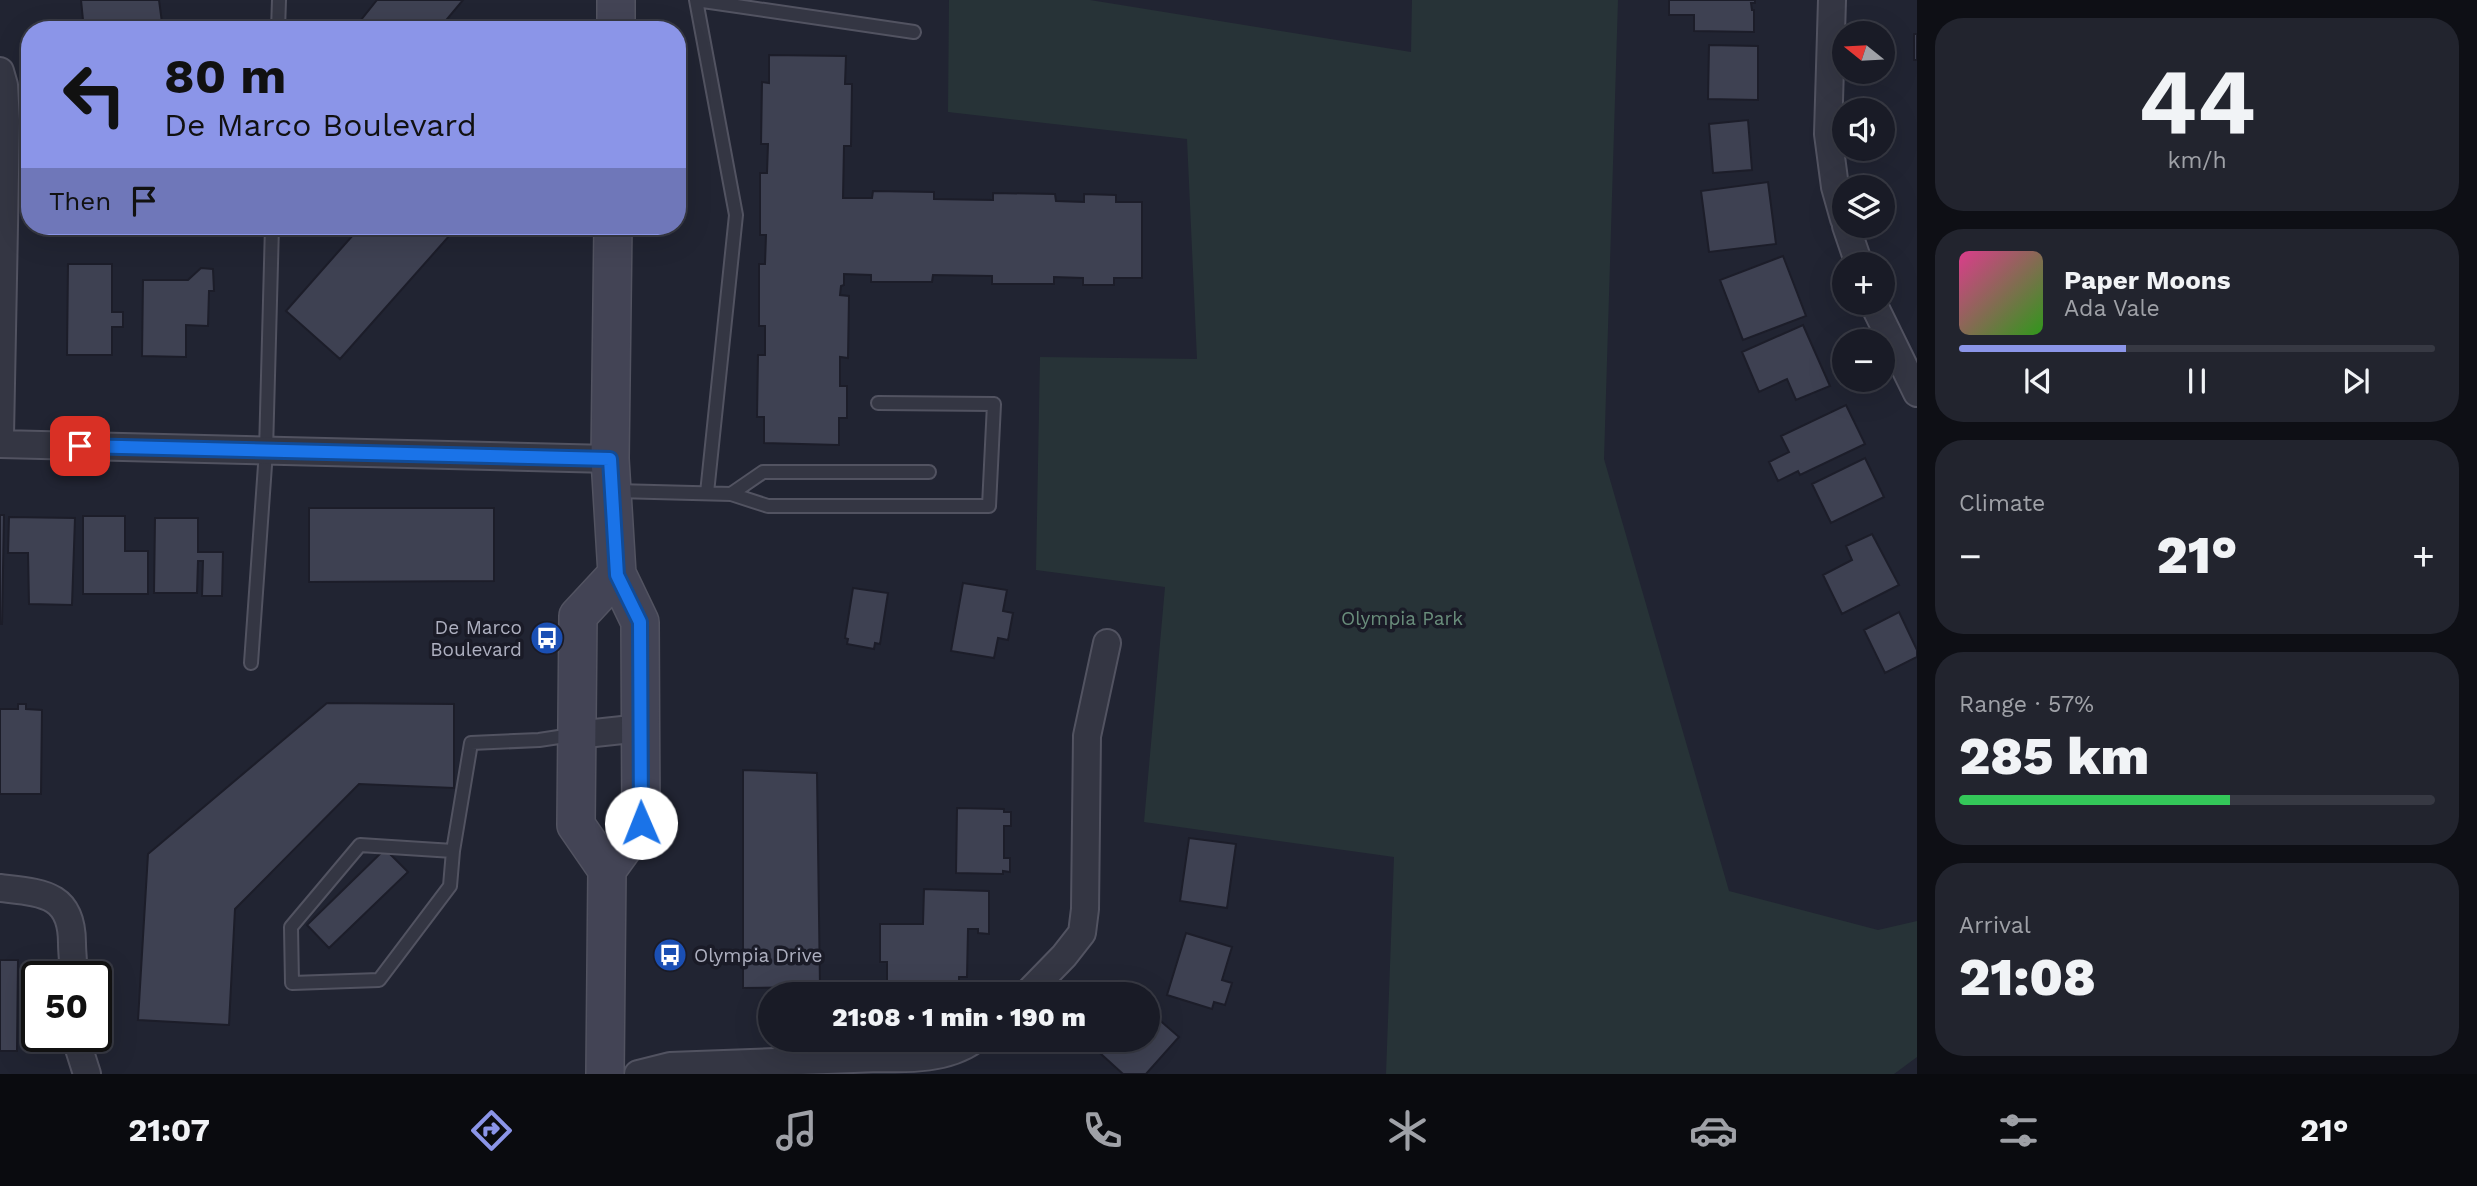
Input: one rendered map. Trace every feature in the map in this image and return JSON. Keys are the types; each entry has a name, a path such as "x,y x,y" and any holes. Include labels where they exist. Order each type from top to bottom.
{"main road":[{"path":"616,0 616,21"},
{"path":"607,870 641,823 640,622 617,575 611,475 613,235"},
{"path":"605,1074 607,870 576,825 578,616 617,575"}],"street":[{"path":"1832,0 1828,134 1833,175"},
{"path":"0,71 4,85 6,121 0,436"},
{"path":"1879,315 1917,393"},
{"path":"0,444 266,451 611,475"},
{"path":"1039,982 1082,933 1086,909 1087,736 1107,643"},
{"path":"576,735 641,728"},
{"path":"0,888 53,898 68,913 72,929 73,961"},
{"path":"80,1052 87,1074"},
{"path":"638,1074 670,1066 756,1068 879,1058 941,1059 953,1052"}],"lane":[{"path":"278,21 279,0"},
{"path":"707,493 736,215 696,0 914,32"},
{"path":"251,663 266,451 272,235"},
{"path":"611,475 707,493 731,494 768,506 989,506 993,404 878,403"},
{"path":"731,494 763,472 929,472"},
{"path":"453,851 360,845 291,927 292,983 379,980 450,887 453,851 471,743 539,740 576,735"}],"green space":[{"name":"Olympia Park","path":"949,0 1090,0 1411,52 1412,0 1618,0 1604,459 1729,891 1878,930 1917,921 1917,1057 1894,1074 1386,1074 1394,857 1144,822 1165,587 1036,570 1040,357 1197,359 1187,139 948,112"}],"building":[{"path":"81,0 159,0 162,21 83,21"},
{"path":"377,0 463,0 446,21 360,21"},
{"path":"1669,0 1755,0 1755,3 1751,3 1754,10 1754,32 1694,31 1694,15 1669,15"},
{"path":"1914,34 1917,34 1917,60 1914,60"},
{"path":"1709,45 1758,46 1758,100 1708,99"},
{"path":"769,55 846,56 845,84 852,84 851,146 844,146 843,198 872,198 873,191 934,192 934,199 993,200 993,193 1055,194 1056,201 1084,202 1084,194 1116,195 1116,202 1142,202 1142,278 1114,278 1114,285 1083,285 1083,278 1054,277 1054,284 992,284 992,276 933,275 932,282 871,282 871,275 844,274 840,295 849,296 848,358 840,357 840,386 847,386 847,418 839,418 839,445 764,443 764,417 757,417 758,355 765,355 765,326 759,326 759,264 765,264 766,235 760,235 760,173 767,173 768,144 761,144 762,82 769,83"},
{"path":"1748,120 1752,170 1713,173 1709,124"},
{"path":"1768,182 1776,244 1709,252 1701,191"},
{"path":"353,235 450,235 340,359 286,311"},
{"path":"1783,256 1806,316 1743,340 1720,280"},
{"path":"68,264 112,264 112,312 123,312 123,327 112,327 112,355 67,355"},
{"path":"201,268 213,269 214,291 209,291 208,326 186,325 186,357 142,356 143,280 188,280"},
{"path":"1803,325 1830,386 1796,400 1787,379 1759,392 1742,352"},
{"path":"1846,405 1865,444 1800,475 1798,471 1778,481 1769,462 1789,452 1781,436"},
{"path":"1865,458 1884,497 1831,523 1812,484"},
{"path":"309,508 494,508 494,581 309,582"},
{"path":"0,515 4,515 2,624 0,624"},
{"path":"83,516 125,516 125,551 148,551 148,594 83,594"},
{"path":"9,517 75,518 72,605 29,604 28,553 8,553"},
{"path":"155,518 198,518 198,552 223,552 222,596 202,596 203,561 198,561 197,593 154,593"},
{"path":"1872,534 1899,585 1842,614 1823,575 1852,560 1846,546"},
{"path":"963,583 1007,590 1003,611 1013,613 1008,640 998,638 994,658 951,651"},
{"path":"853,588 888,593 880,644 875,643 874,649 847,644 848,639 845,638"},
{"path":"1899,612 1917,650 1917,657 1885,673 1864,630"},
{"path":"327,703 454,704 454,788 359,784 235,909 229,1025 138,1020 148,854"},
{"path":"18,704 26,704 26,709 42,710 41,794 0,794 0,709 18,709"},
{"path":"743,770 817,773 820,982 758,982 758,988 743,988"},
{"path":"957,808 1004,809 1004,812 1011,812 1011,826 1004,826 1004,858 1010,858 1010,872 956,873"},
{"path":"1189,838 1236,844 1227,908 1180,901"},
{"path":"385,849 408,872 329,948 307,925"},
{"path":"924,889 989,891 989,934 978,933 978,929 968,929 967,977 959,977 959,982 887,982 887,962 880,962 880,924 923,924"},
{"path":"1186,933 1232,947 1222,980 1232,983 1225,1005 1214,1002 1212,1009 1167,995"},
{"path":"0,960 18,960 17,1051 0,1051"},
{"path":"1160,1020 1179,1037 1146,1074 1123,1074 1101,1054 1160,1052"}],"place":[{"name":"De Marco Boulevard","path":"547,638"},
{"name":"Olympia Drive","path":"670,955"}],"route":[{"path":"80,446 610,459 617,575 640,622 641,823"}]}
